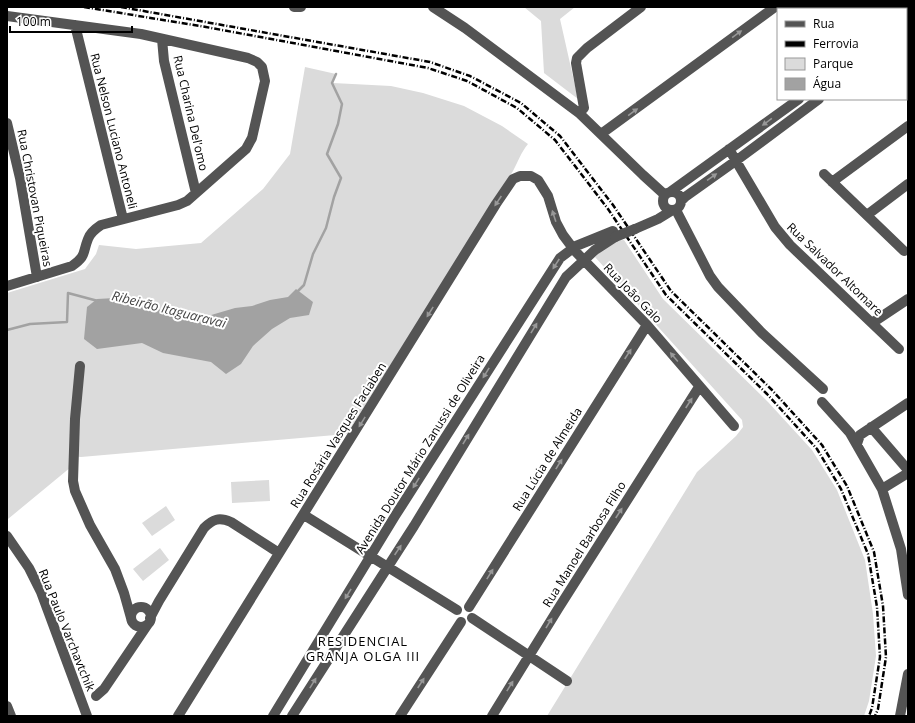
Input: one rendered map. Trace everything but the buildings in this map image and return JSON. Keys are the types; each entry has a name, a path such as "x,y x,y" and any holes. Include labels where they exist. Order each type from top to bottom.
{"street":[{"path":"294,7 301,7"},
{"path":"433,7 465,28 579,113 671,202 710,276 718,287 762,333 823,389"},
{"path":"579,113 584,108 576,63 577,58 587,48 641,7"},
{"path":"601,134 768,9"},
{"path":"7,16 141,34 248,58 257,62 262,67 265,81 252,138 246,149 187,201 178,205 101,225 92,231 88,239 85,252 80,260 72,266 7,286"},
{"name":"Rua Nelson Luciano Antoneli","path":"75,25 123,219"},
{"name":"Rua Charina Del'omo","path":"162,39 164,61 196,193"},
{"path":"292,716 387,565 414,526 566,277 614,234 658,219 671,202 729,149 798,100"},
{"path":"671,202 685,197 818,100"},
{"name":"Rua Christovan Piqueiras","path":"7,123 20,178 37,277"},
{"path":"832,182 908,126"},
{"name":"Rua Salvador Altomare","path":"729,149 737,160 775,227 790,245 899,349"},
{"path":"824,174 904,251"},
{"name":"Rua Rosária Vasques Faciaben","path":"178,716 496,204 513,180 520,176 525,176"},
{"name":"Rua João Galo","path":"525,176 531,176 538,180 543,187 548,196 556,222 563,235 573,248 647,325 734,426"},
{"path":"866,215 908,184"},
{"name":"Avenida Doutor Mário Zanussi de Oliveira","path":"273,716 395,516 560,258 573,248 614,234"},
{"path":"872,323 908,298"},
{"name":"Rua Lúcia de Almeida","path":"469,608 647,325"},
{"path":"80,366 75,419 75,491 90,525 113,564 135,631 134,642"},
{"name":"Rua Manoel Barbosa Filho","path":"492,716 699,387"},
{"path":"822,402 850,433 882,489 901,549 908,595"},
{"path":"857,444 860,435 908,403"},
{"path":"871,427 908,472 882,489"},
{"path":"304,515 387,565 457,610"},
{"path":"96,696 104,689 149,621 159,601 204,528 210,522 215,519 222,518 231,522 279,553"},
{"name":"Rua Paulo Varchavtchik","path":"7,536 29,568 41,592 87,716"},
{"path":"124,594 130,603 149,612 149,621 145,626 136,626 131,619"},
{"path":"131,619 133,612 141,608 151,607 159,601"},
{"path":"463,606 469,608 473,613 472,618 468,622 461,622 456,616 457,610 463,606"},
{"path":"472,618 567,681"},
{"path":"400,716 461,622"},
{"path":"900,716 908,674"},
{"path":"7,706 11,716"}],"green space":[{"path":"524,7 575,7 560,19 578,99 544,73 541,21"},
{"path":"305,67 336,74 333,83 391,86 423,93 464,106 502,126 528,144 521,154 513,171 347,434 81,457 71,456 71,467 8,519 7,293 85,269 96,254 99,245 136,249 201,243 263,189 290,154"},
{"path":"624,240 663,299 768,402 812,450 837,490 865,560 873,614 876,656 869,701 864,716 547,716 697,472 736,436 743,427 742,420 595,257 611,243"},
{"path":"269,480 270,501 232,503 231,482"},
{"path":"166,506 175,520 152,536 142,523"},
{"path":"160,548 169,560 143,581 133,569"}],"water":[{"path":"296,289 313,302 309,315 290,318 272,329 253,346 241,364 226,374 211,362 163,353 142,343 97,349 84,339 87,307 97,299 115,298 137,305 201,318 235,308 252,306 270,300 288,297"}],"waterway":[{"name":"Ribeirão Itaguaravai","path":"296,293 304,285 313,254 326,228 334,197 341,178 327,154 338,124 342,104 332,83 336,74"},
{"name":"Ribeirão Itaguaravai","path":"7,330 30,324 67,322 68,293 98,301"}],"railway":[{"path":"84,7 206,27 428,68 467,81 517,108 555,140 608,209 666,295 767,394 817,449 841,489 868,554 877,607 880,657 872,708 869,716"},
{"path":"121,7 430,62 470,76 521,103 560,136 613,205 671,291 772,390 822,445 847,486 874,552 883,606 886,657 878,709 875,716"}],"district":[{"name":"RESIDENCIAL GRANJA OLGA III","path":"363,648"}]}
